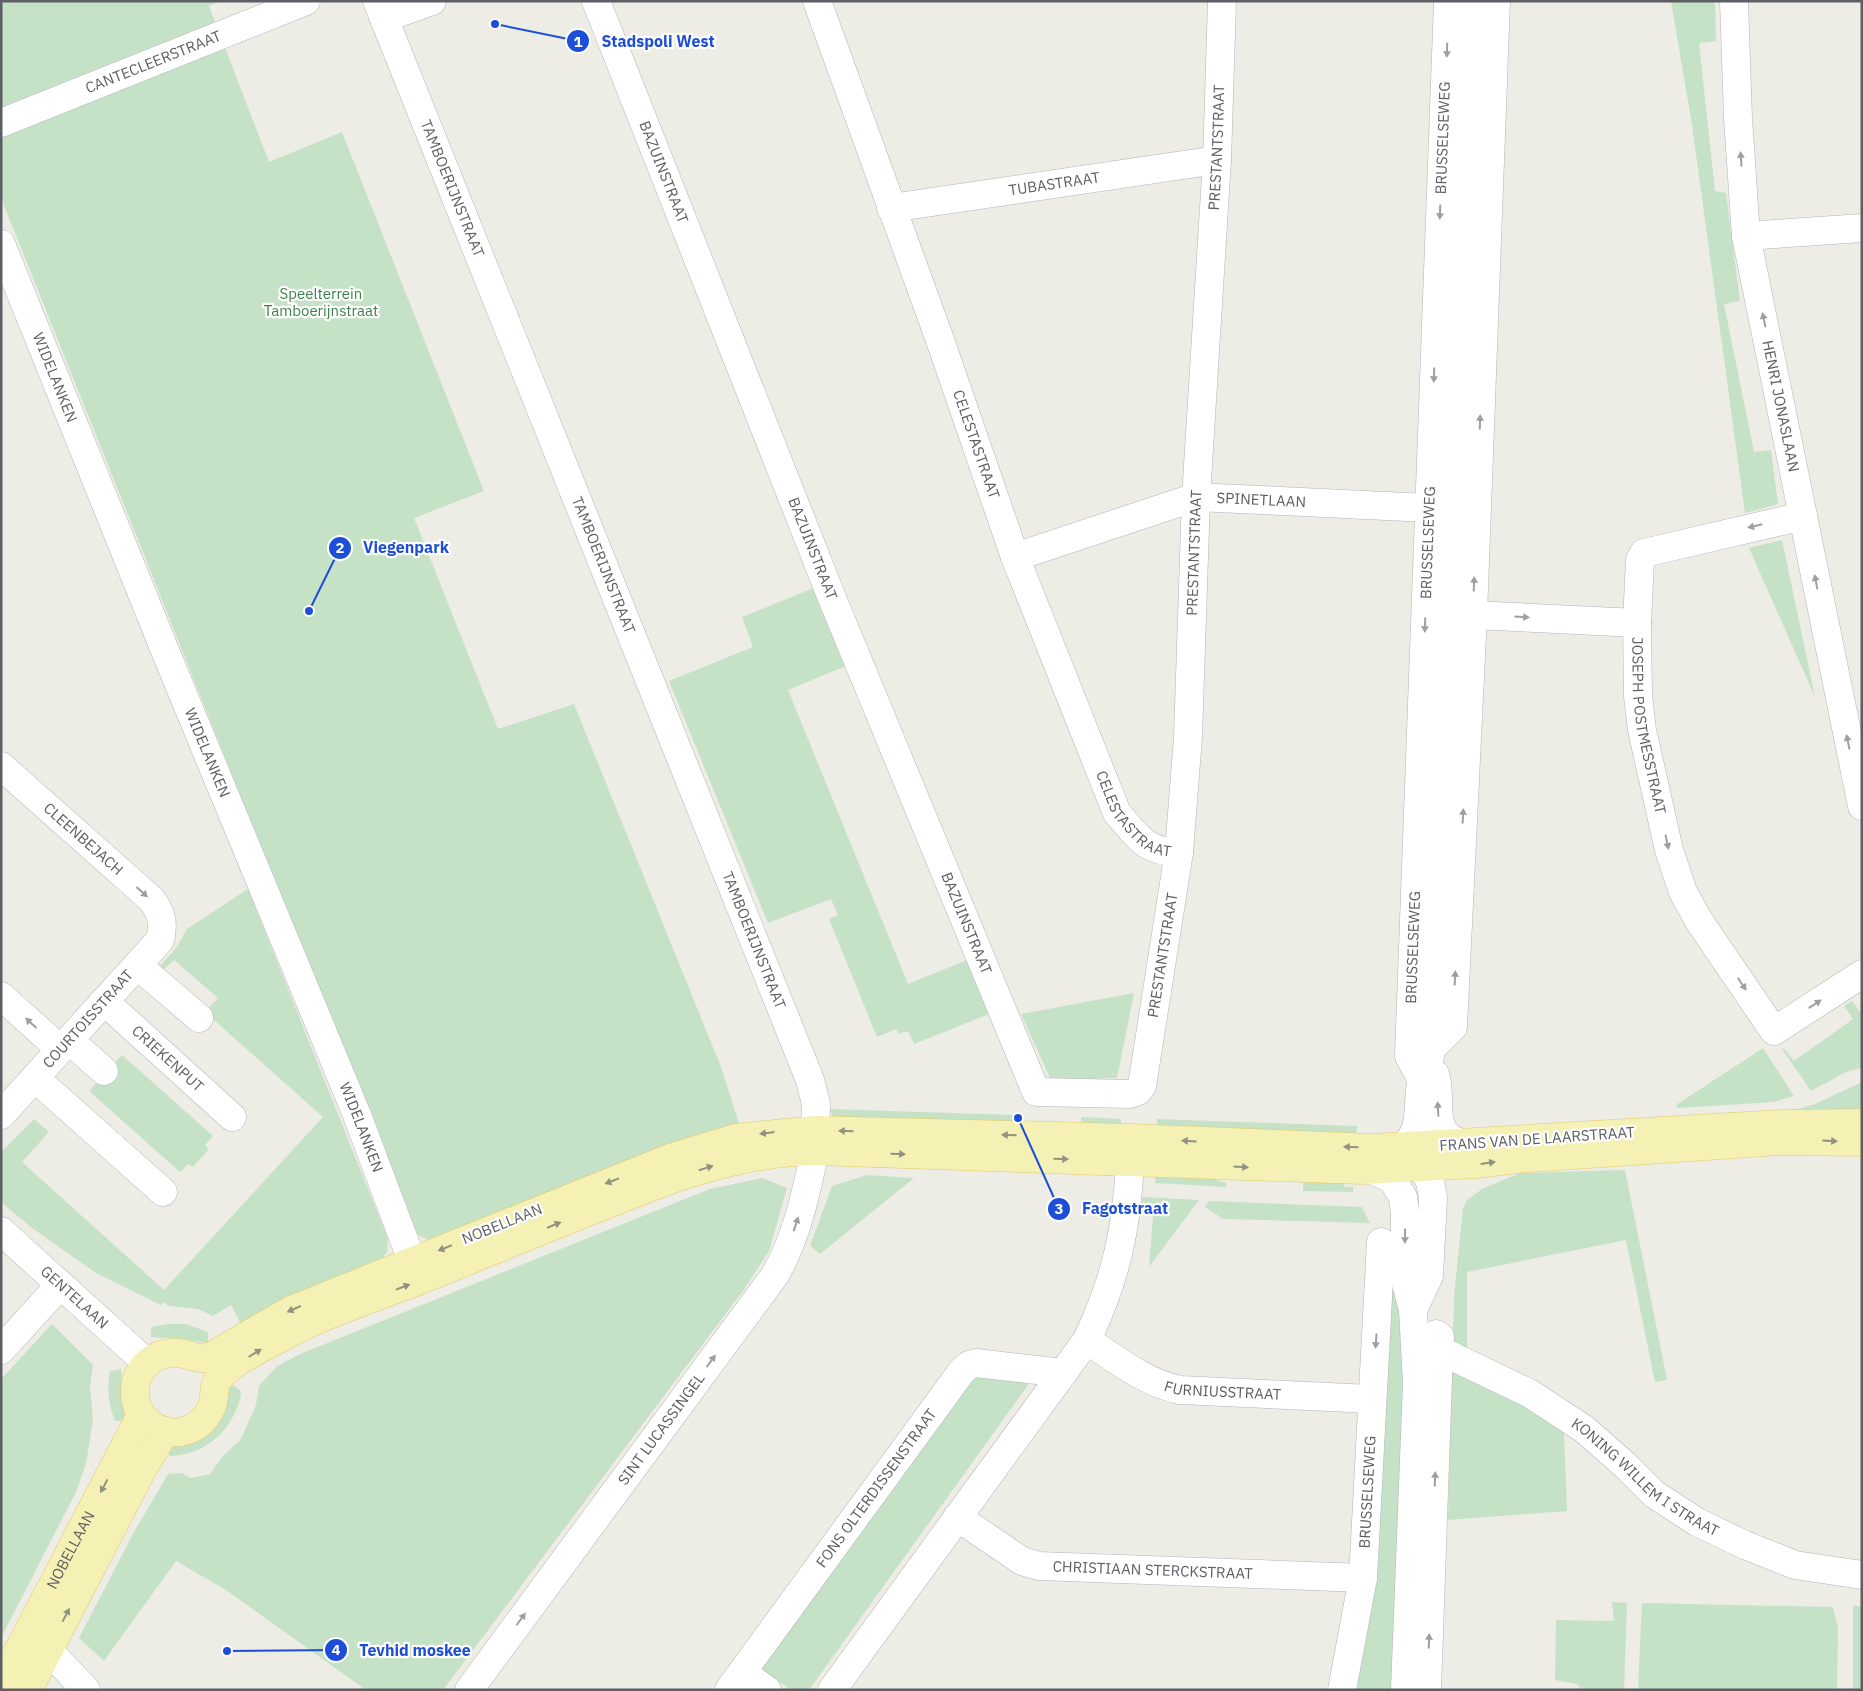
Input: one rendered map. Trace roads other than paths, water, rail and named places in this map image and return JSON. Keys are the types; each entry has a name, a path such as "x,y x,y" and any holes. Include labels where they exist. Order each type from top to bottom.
{"main road":[{"path":"1675,1139 1824,1122 1862,1123"},
{"name":"NOBELLAAN","path":"147,1363 168,1353 184,1353 202,1359 208,1358 291,1310 560,1201 706,1145 736,1138 815,1141"},
{"name":"FRANS VAN DE LAARSTRAAT","path":"815,1141 1130,1138 1275,1146 1400,1148 1462,1155 1675,1139"},
{"path":"1675,1139 1862,1142"},
{"name":"FRANS VAN DE LAARSTRAAT","path":"815,1141 1271,1168 1373,1170 1422,1167 1462,1155"},
{"name":"NOBELLAAN","path":"1,1684 37,1644 166,1431 189,1429 204,1419 213,1404 216,1382 239,1363 300,1328 623,1197 678,1177 742,1158 781,1152 815,1141"},
{"path":"147,1363 137,1377 134,1390 136,1402 141,1415 154,1426 166,1431"},
{"name":"NOBELLAAN","path":"28,1690 37,1644 141,1415"}],"street":[{"name":"CANTECLEERSTRAAT","path":"1,123 306,1"},
{"path":"381,10 432,1"},
{"name":"BAZUINSTRAAT","path":"596,1 832,598 1036,1092 1131,1094"},
{"name":"CELESTASTRAAT","path":"817,1 940,340 1015,557 1118,813 1145,845 1161,852 1179,852"},
{"name":"PRESTANTSTRAAT","path":"1131,1094 1138,1091 1142,1086 1179,852 1188,737 1196,497 1217,160 1222,1"},
{"name":"BRUSSELSEWEG","path":"1448,1 1409,1056 1428,1063 1437,1080 1440,1124 1462,1155"},
{"name":"BRUSSELSEWEG","path":"1400,1148 1411,1140 1418,1124 1428,1063 1472,1"},
{"path":"1428,1063 1453,1027 1473,615 1496,1"},
{"name":"HENRI JONASLAAN","path":"1734,1 1738,118 1746,236 1862,806"},
{"name":"TAMBOERIJNSTRAAT","path":"381,10 810,1080 815,1095 815,1141"},
{"name":"TUBASTRAAT","path":"891,208 1217,160"},
{"path":"1746,236 1862,228"},
{"name":"WIDELANKEN","path":"1,244 166,653 357,1115 412,1261"},
{"name":"SPINETLAAN","path":"1015,557 1196,497 1429,508"},
{"name":"JOSEPH POSTMESSTRAAT","path":"1803,516 1644,552 1640,560 1637,623 1638,696 1642,730 1671,859 1683,892 1698,921 1774,1031 1862,974"},
{"path":"1473,615 1637,623"},
{"name":"CLEENBEJACH","path":"1,766 151,900 162,917"},
{"name":"COURTOISSTRAAT","path":"1,1115 160,940 162,917"},
{"path":"137,965 199,1018"},
{"path":"1,996 64,1045 104,1071"},
{"name":"CRIEKENPUT","path":"104,1001 232,1116"},
{"path":"35,1078 163,1192"},
{"name":"SINT LUCASSINGEL","path":"469,1690 775,1275 793,1234 815,1141"},
{"path":"1400,1148 1413,1155 1422,1167 1430,1181 1433,1198"},
{"path":"1405,1690 1417,1383 1414,1313 1416,1276 1433,1198 1443,1179 1462,1155"},
{"path":"832,1690 1087,1340 1107,1293 1121,1247 1126,1217 1130,1161"},
{"path":"1373,1170 1392,1179 1403,1197 1416,1276"},
{"name":"GENTELAAN","path":"1,1231 147,1363"},
{"name":"BRUSSELSEWEG","path":"1342,1690 1363,1578 1371,1399 1381,1242"},
{"path":"1379,1292 1416,1276"},
{"path":"1,1350 60,1285"},
{"path":"1414,1313 1440,1337 1427,1690"},
{"name":"FURNIUSSTRAAT","path":"1087,1340 1158,1385 1180,1390 1371,1399"},
{"name":"KONING WILLEM I STRAAT","path":"1440,1350 1529,1393 1584,1429 1625,1465 1654,1494 1697,1522 1745,1545 1796,1565 1862,1574"},
{"name":"FONS OLTERDISSENSTRAAT","path":"736,1681 962,1371 969,1365 976,1363 1063,1373"},
{"name":"CHRISTIAAN STERCKSTRAAT","path":"957,1516 1030,1565 1363,1578"},
{"path":"37,1644 86,1690"},
{"path":"736,1681 767,1690"}],"place":[{"name":"Stadspoli West","path":"495,24"},
{"name":"Viegenpark","path":"309,611"},
{"name":"Fagotstraat","path":"1018,1118"},
{"name":"Tevhid moskee","path":"227,1651"}],"park label":[{"name":"Speelterrein Tamboerijnstraat","path":"321,302"}]}
